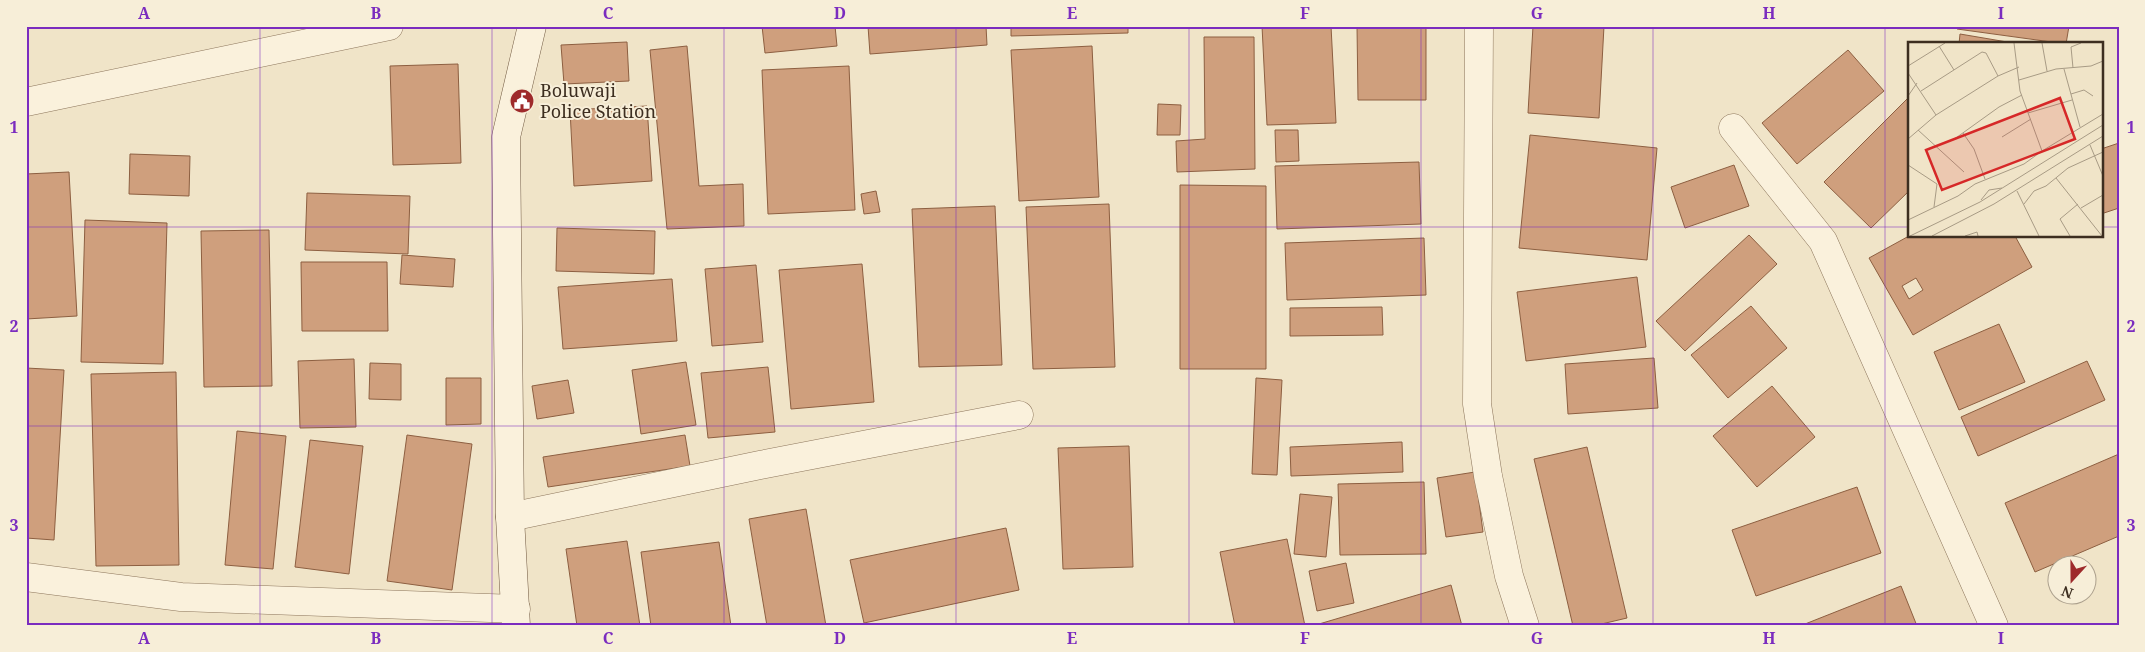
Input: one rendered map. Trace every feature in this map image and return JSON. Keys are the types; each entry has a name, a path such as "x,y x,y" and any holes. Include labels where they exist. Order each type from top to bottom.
{"street":[{"path":"26,102 389,26"},
{"path":"26,578 182,597 516,618 510,517 506,137 532,26"},
{"path":"1479,26 1477,404 1488,476 1509,576 1525,626"},
{"path":"1733,128 1823,241 1994,626"},
{"path":"510,517 760,464 1019,415"}],"building":[{"path":"762,26 835,26 837,46 765,53"},
{"path":"868,26 986,26 987,45 870,54"},
{"path":"1011,26 1128,26 1128,33 1011,36"},
{"path":"1262,26 1331,26 1336,123 1267,125"},
{"path":"1357,26 1426,26 1426,100 1358,100"},
{"path":"1533,26 1604,26 1599,118 1528,113"},
{"path":"1957,26 2069,26 2066,42 2051,42 1957,29"},
{"path":"1960,34 2007,42 1959,42"},
{"path":"1204,37 1254,37 1255,169 1177,172 1176,141 1205,139"},
{"path":"627,42 629,81 564,84 561,45"},
{"path":"687,46 699,186 743,184 744,226 667,229 650,50"},
{"path":"1092,46 1099,197 1019,201 1011,50"},
{"path":"1848,50 1884,91 1797,164 1762,123"},
{"path":"458,64 461,163 393,165 390,66"},
{"path":"849,66 855,210 768,214 762,70"},
{"path":"1908,98 1908,192 1871,228 1824,182"},
{"path":"1158,104 1181,105 1180,135 1157,135"},
{"path":"647,106 652,181 574,186 570,110"},
{"path":"1275,130 1298,130 1299,161 1276,162"},
{"path":"1530,135 1657,148 1647,260 1519,248"},
{"path":"2119,143 2119,208 2102,214 2102,149"},
{"path":"130,154 190,156 189,196 129,194"},
{"path":"1419,162 1421,224 1277,229 1275,166"},
{"path":"1734,165 1749,206 1685,228 1671,187"},
{"path":"69,172 77,316 26,319 26,174"},
{"path":"1180,185 1266,186 1266,369 1180,369"},
{"path":"876,191 880,212 864,214 861,194"},
{"path":"307,193 410,196 408,254 305,250"},
{"path":"1109,204 1115,367 1033,369 1026,207"},
{"path":"995,206 1002,365 919,367 912,209"},
{"path":"85,220 167,223 163,364 81,362"},
{"path":"557,228 655,231 654,274 556,271"},
{"path":"269,230 272,386 204,387 201,231"},
{"path":"1749,235 1777,264 1685,351 1656,321"},
{"path":"1908,237 2016,238 2032,267 1913,335 1869,258","holes":["1916,278 1923,290 1909,299 1902,286"]},
{"path":"1424,238 1426,295 1287,300 1285,243"},
{"path":"402,255 455,259 453,287 400,284"},
{"path":"301,262 387,262 388,331 302,331"},
{"path":"862,264 874,402 791,409 779,270"},
{"path":"756,265 763,342 712,346 705,269"},
{"path":"1637,277 1646,347 1526,361 1517,292"},
{"path":"672,279 677,341 563,349 558,287"},
{"path":"1751,306 1787,348 1728,398 1691,355"},
{"path":"1382,307 1383,335 1290,336 1290,308"},
{"path":"1999,324 2025,382 1959,410 1934,352"},
{"path":"1654,358 1658,408 1568,414 1565,364"},
{"path":"354,359 356,427 300,428 298,361"},
{"path":"2087,361 2105,400 1978,456 1961,417"},
{"path":"686,362 696,425 641,434 632,370"},
{"path":"370,363 401,364 401,400 369,399"},
{"path":"768,367 775,432 708,438 701,373"},
{"path":"26,368 64,370 54,540 26,538"},
{"path":"176,372 179,565 96,566 91,374"},
{"path":"446,378 481,378 481,424 446,425"},
{"path":"1256,378 1282,380 1277,475 1252,474"},
{"path":"568,380 574,413 537,419 532,386"},
{"path":"1772,386 1815,437 1757,487 1713,436"},
{"path":"237,431 286,436 273,569 225,565"},
{"path":"407,435 472,444 452,590 387,581"},
{"path":"685,435 690,466 548,487 543,457"},
{"path":"310,440 363,446 349,574 295,567"},
{"path":"1402,442 1403,472 1291,476 1290,447"},
{"path":"1129,446 1133,567 1063,569 1058,448"},
{"path":"1587,447 1627,618 1593,626 1573,626 1534,459"},
{"path":"2119,454 2119,536 2077,554 2048,554 2048,566 2035,572 2005,503"},
{"path":"1475,472 1483,532 1446,537 1437,478"},
{"path":"1424,482 1426,554 1340,555 1338,484"},
{"path":"1857,487 1881,553 1756,596 1732,530"},
{"path":"1300,494 1332,497 1326,557 1294,554"},
{"path":"806,509 826,626 767,626 749,519"},
{"path":"1006,528 1019,590 864,623 850,560"},
{"path":"1287,539 1305,626 1235,626 1220,552"},
{"path":"627,541 640,626 577,626 566,549"},
{"path":"719,542 731,626 651,626 641,552"},
{"path":"1346,563 1354,603 1317,611 1309,571"},
{"path":"1451,585 1462,626 1319,626 1319,624"},
{"path":"1901,586 1917,626 1800,626"}],"place":[{"name":"Boluwaji Police Station","path":"522,101"}]}
